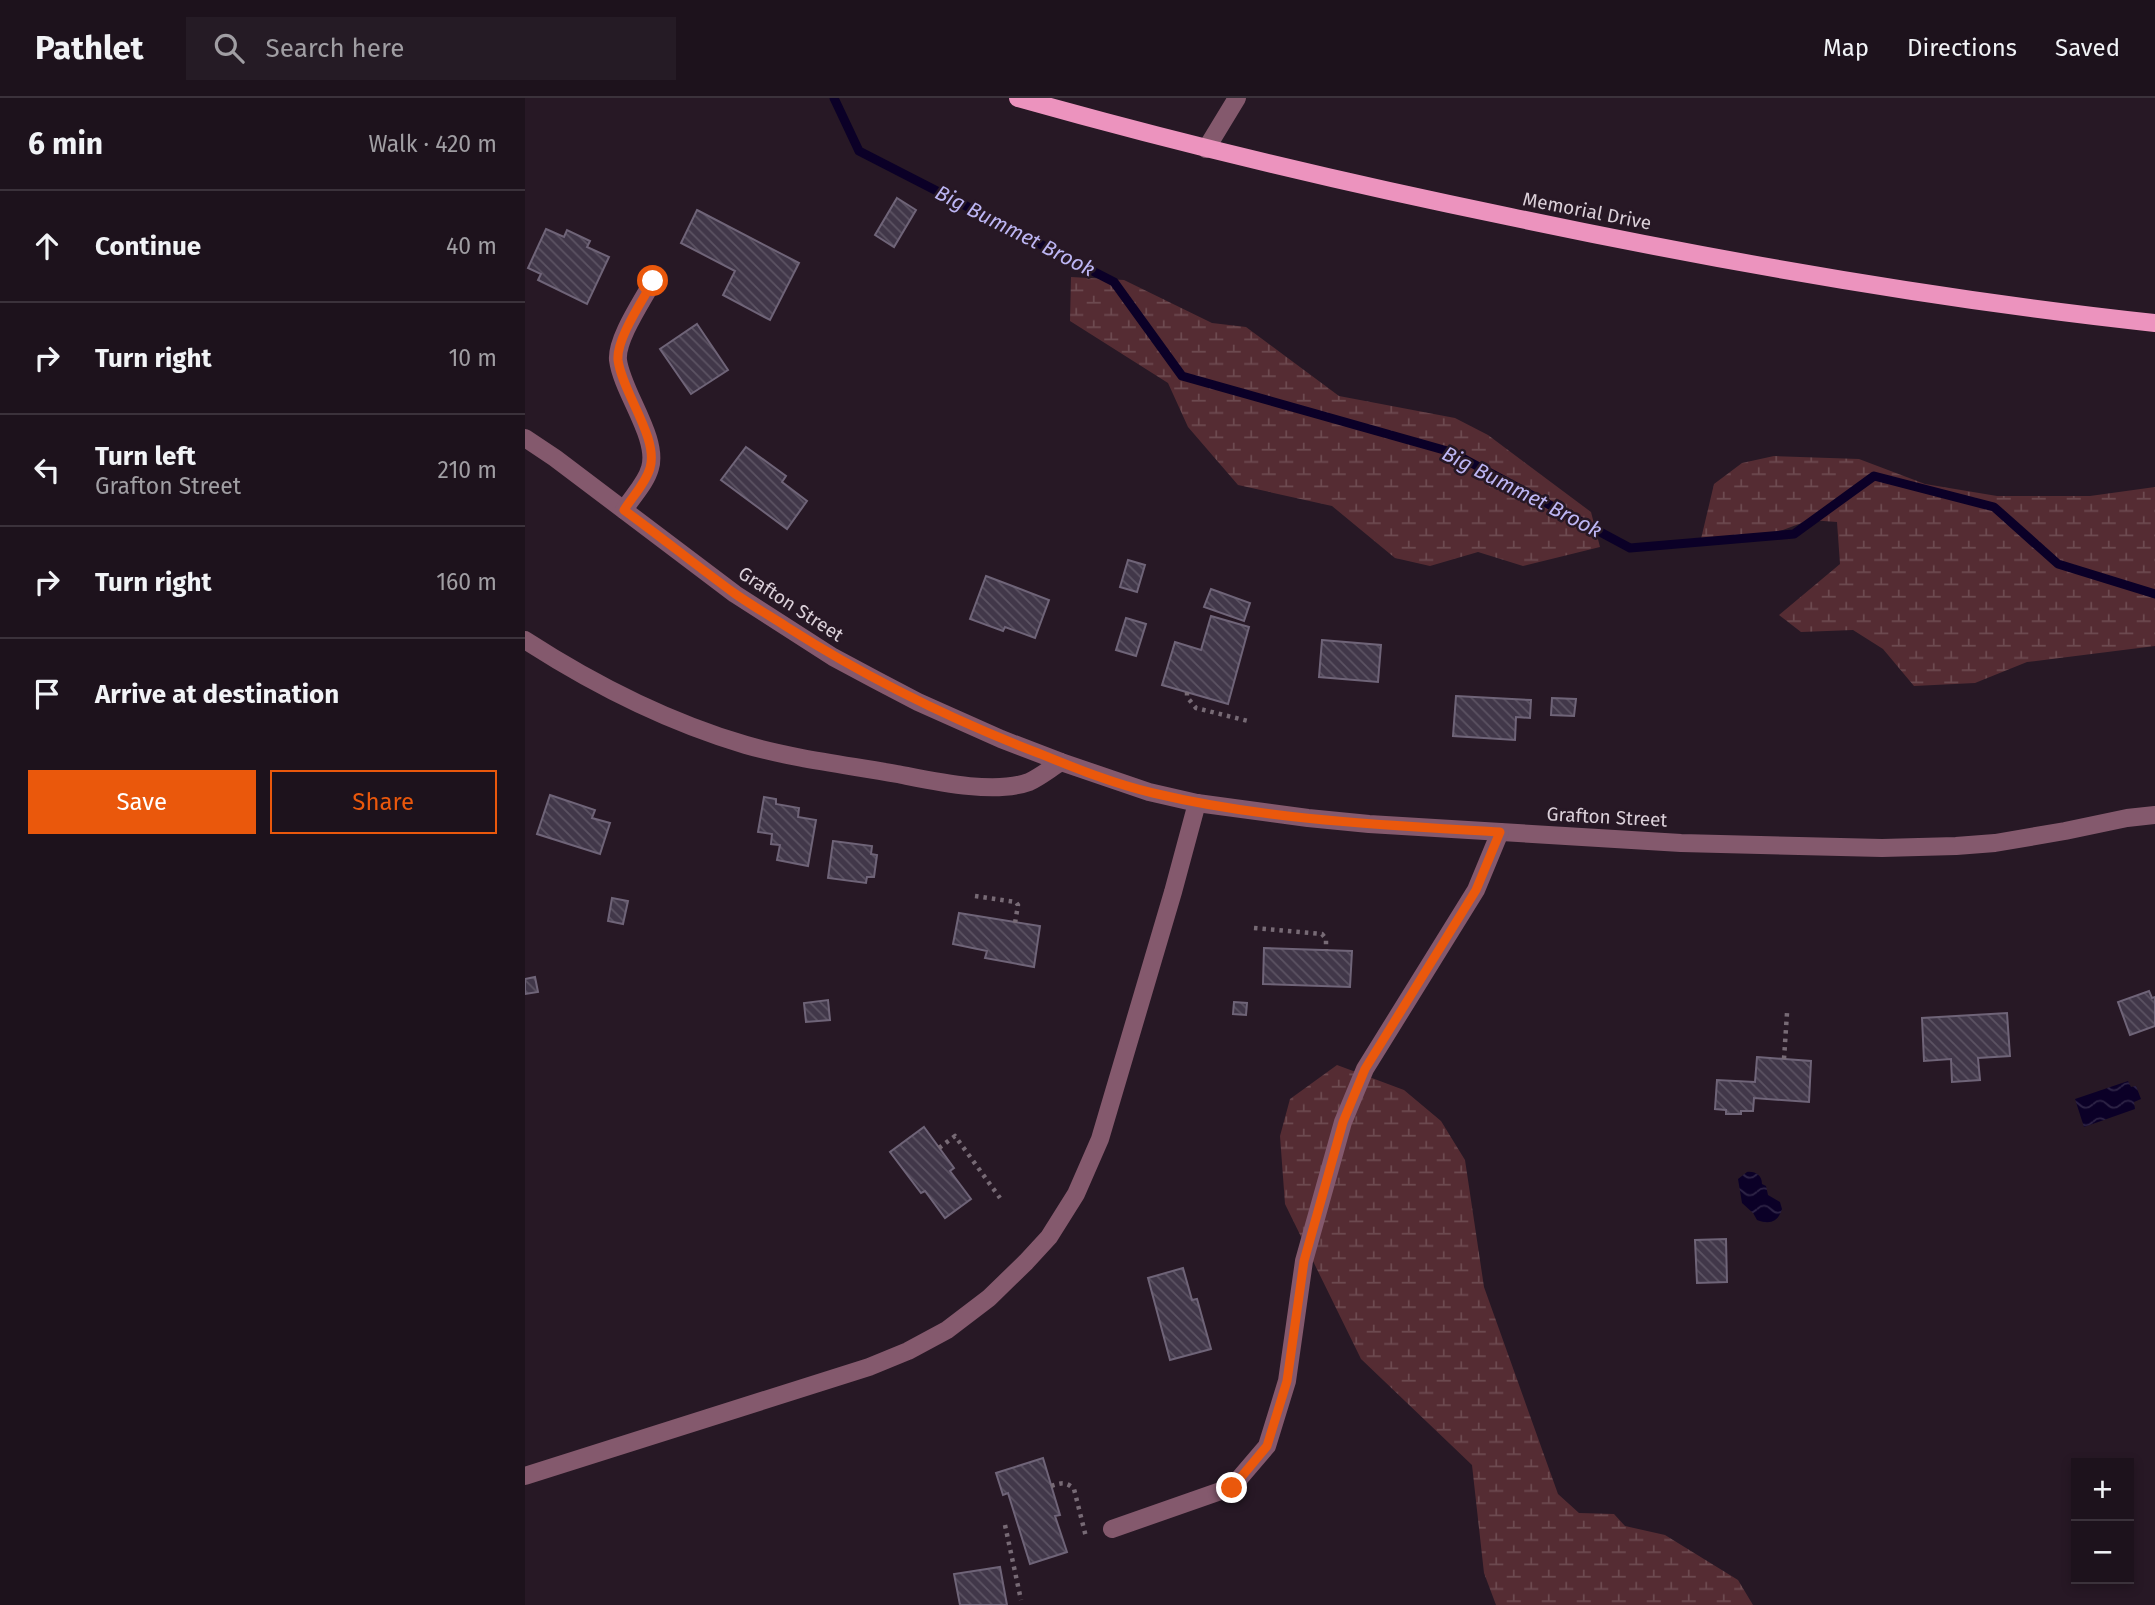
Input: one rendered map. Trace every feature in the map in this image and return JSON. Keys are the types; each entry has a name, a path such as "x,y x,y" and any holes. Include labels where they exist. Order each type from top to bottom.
{"main road":[{"name":"Memorial Drive","path":"1018,98 1206,149 1399,194 1732,262 2071,314 2155,323"}],"street":[{"path":"1206,149 1237,98"},
{"path":"624,510 650,471 652,458 618,358 622,341 653,281"},
{"name":"Grafton Street","path":"525,438 735,594 834,657 918,702 1001,739 1149,792 1197,803 1369,824 1681,843 1882,848 1995,843 2155,815"},
{"path":"525,640 588,677 668,716 747,745 803,758 929,780 997,787 1029,782 1061,762"},
{"path":"525,1476 869,1367 898,1355 961,1321 1026,1262 1049,1237 1076,1194 1100,1139 1197,803"},
{"path":"1112,1530 1232,1488 1267,1446 1287,1381 1304,1261 1343,1122 1365,1069 1476,890 1500,832"}],"path":[{"path":"1187,692 1187,697 1196,708 1248,721"},
{"path":"975,896 1017,902 1015,923"},
{"path":"1254,928 1322,934 1326,950"},
{"path":"1784,1059 1787,1013"},
{"path":"939,1148 955,1136 1000,1198"},
{"path":"1051,1486 1069,1483 1074,1489 1086,1537"},
{"path":"1005,1525 1021,1600"}],"green space":[{"path":"1071,277 1124,280 1212,323 1246,327 1339,396 1455,418 1488,435 1591,512 1600,547 1523,566 1478,552 1430,566 1395,558 1332,506 1238,485 1188,427 1168,383 1070,321"},
{"path":"1774,456 1859,459 1925,484 1997,496 2090,496 2155,487 2155,646 2027,662 1975,683 1914,686 1883,649 1853,630 1801,632 1779,615 1840,564 1837,522 1810,520 1755,540 1701,539 1714,484 1742,463"},
{"path":"1337,1065 1404,1090 1441,1121 1465,1160 1484,1287 1558,1494 1579,1513 1614,1514 1625,1526 1665,1535 1738,1580 1753,1605 1496,1605 1484,1573 1472,1465 1361,1359 1285,1204 1280,1136 1290,1099"}],"water":[{"path":"2128,1081 2131,1087 2136,1086 2141,1099 2134,1102 2135,1109 2084,1127 2075,1099"},
{"path":"1747,1172 1757,1174 1766,1186 1768,1195 1780,1202 1782,1209 1773,1221 1757,1220 1742,1203 1738,1179"}],"building":[{"path":"897,198 916,210 894,247 875,235"},
{"path":"697,210 799,263 770,320 723,295 735,271 681,243"},
{"path":"546,229 564,237 567,230 590,241 587,247 609,257 587,304 538,280 541,274 528,268"},
{"path":"697,324 728,370 691,394 660,349"},
{"path":"746,447 786,476 782,482 807,501 787,529 721,480"},
{"path":"1128,560 1145,565 1137,592 1120,587"},
{"path":"986,576 1049,600 1035,638 1005,627 1003,631 970,619"},
{"path":"1211,589 1250,603 1244,621 1204,607"},
{"path":"1211,616 1249,627 1228,704 1162,685 1175,642 1201,650"},
{"path":"1126,618 1146,624 1136,656 1116,650"},
{"path":"1322,640 1381,645 1378,682 1319,677"},
{"path":"1456,696 1531,700 1530,718 1516,717 1515,740 1453,736"},
{"path":"1552,698 1576,699 1574,716 1551,715"},
{"path":"550,795 595,810 592,818 610,823 600,854 537,834"},
{"path":"764,797 776,799 776,804 799,808 798,817 816,820 808,866 777,860 780,845 771,844 772,834 758,832"},
{"path":"833,841 872,846 871,854 877,855 874,877 867,877 866,883 828,878"},
{"path":"612,898 628,901 623,924 608,921"},
{"path":"959,913 1040,926 1034,967 985,958 987,951 953,944"},
{"path":"1264,948 1352,951 1350,987 1263,984"},
{"path":"535,977 538,992 525,994 525,979"},
{"path":"2149,991 2152,998 2155,997 2155,1026 2130,1035 2118,1002"},
{"path":"828,1000 830,1020 806,1022 804,1003"},
{"path":"1234,1002 1247,1003 1246,1015 1233,1014"},
{"path":"2007,1013 2010,1056 1978,1058 1980,1080 1952,1082 1951,1059 1924,1061 1922,1018"},
{"path":"1757,1057 1811,1061 1809,1102 1754,1098 1753,1111 1726,1114 1726,1110 1715,1109 1717,1080 1755,1082"},
{"path":"924,1127 954,1168 950,1171 971,1199 945,1218 925,1191 921,1193 890,1152"},
{"path":"1726,1239 1727,1282 1697,1283 1695,1240"},
{"path":"1183,1268 1192,1300 1197,1299 1211,1349 1170,1360 1148,1278"},
{"path":"1043,1458 1060,1515 1055,1516 1067,1552 1030,1564 1008,1493 1003,1495 996,1473"},
{"path":"1000,1567 1007,1605 960,1605 954,1574"}],"waterway":[{"name":"Big Bummet Brook","path":"834,98 859,151 1114,282 1182,376 1451,452 1630,548 1794,534 1874,476 1994,507 2058,564 2155,594"}],"route":[{"path":"653,281 622,341 618,358 652,458 650,471 624,510 735,594 834,657 918,702 1001,739 1149,792 1197,803 1308,818 1500,832 1476,890 1365,1069 1343,1122 1304,1261 1287,1381 1267,1446 1232,1488"}]}
